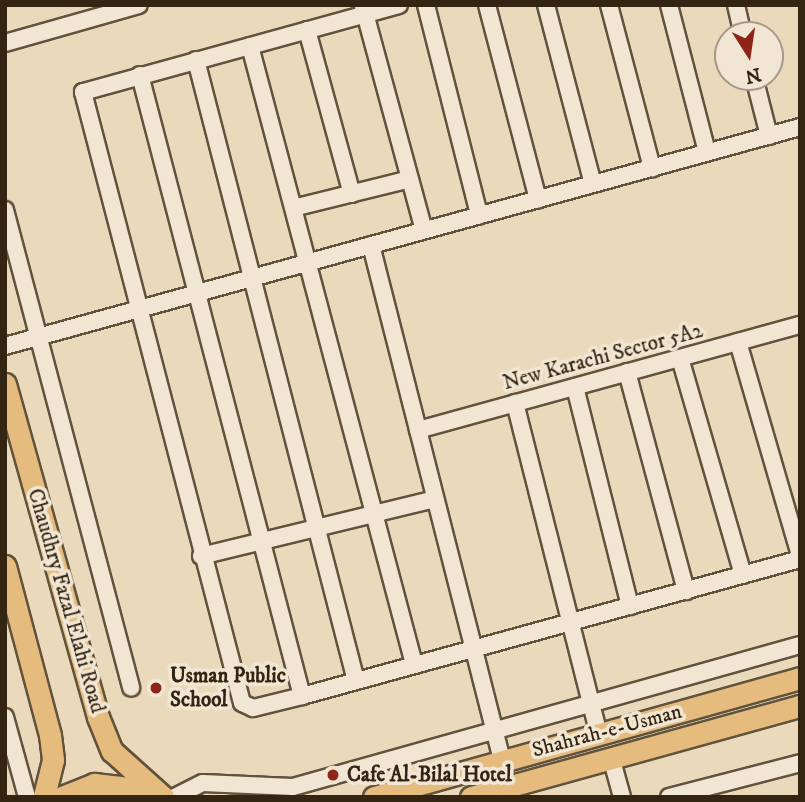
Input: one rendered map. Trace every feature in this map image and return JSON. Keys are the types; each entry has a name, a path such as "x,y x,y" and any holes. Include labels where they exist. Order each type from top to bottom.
{"main road":[{"name":"Chaudhry Fazal Elahi Road","path":"5,384 97,717 112,751 162,797"},
{"path":"5,566 50,734 52,760 44,797"},
{"name":"Shahrah-e-Usman","path":"374,797 800,678"},
{"name":"Shahrah-e-Usman","path":"480,795 800,706"},
{"path":"62,797 94,784 120,783 162,797"}],"street":[{"path":"5,43 106,10 139,5"},
{"path":"399,5 364,10 307,30 83,92 201,556 242,703 253,708 302,696 686,591 800,557 738,342"},
{"path":"426,5 479,215"},
{"path":"487,5 538,199"},
{"path":"546,5 593,184"},
{"path":"608,5 652,167"},
{"path":"669,5 707,152"},
{"path":"364,10 424,230"},
{"path":"307,30 352,194"},
{"path":"250,46 297,207 414,664"},
{"path":"196,60 356,681"},
{"path":"140,75 302,696"},
{"path":"758,91 769,136"},
{"path":"5,346 800,127"},
{"path":"297,207 410,179"},
{"path":"5,210 131,688"},
{"path":"372,245 494,729 480,795"},
{"name":"New Karachi Sector 5A2","path":"418,430 738,342 799,330"},
{"path":"680,358 743,575"},
{"path":"627,372 686,591"},
{"path":"575,387 630,606"},
{"path":"515,403 599,734"},
{"path":"201,556 435,499"},
{"path":"175,797 203,783 293,788 494,729 800,645"},
{"path":"5,717 27,797"},
{"path":"611,757 622,797"},
{"path":"669,797 800,763"}],"place":[{"name":"Usman Public School","path":"156,688"},
{"name":"Cafe Al-Bilal Hotel","path":"333,775"}]}
